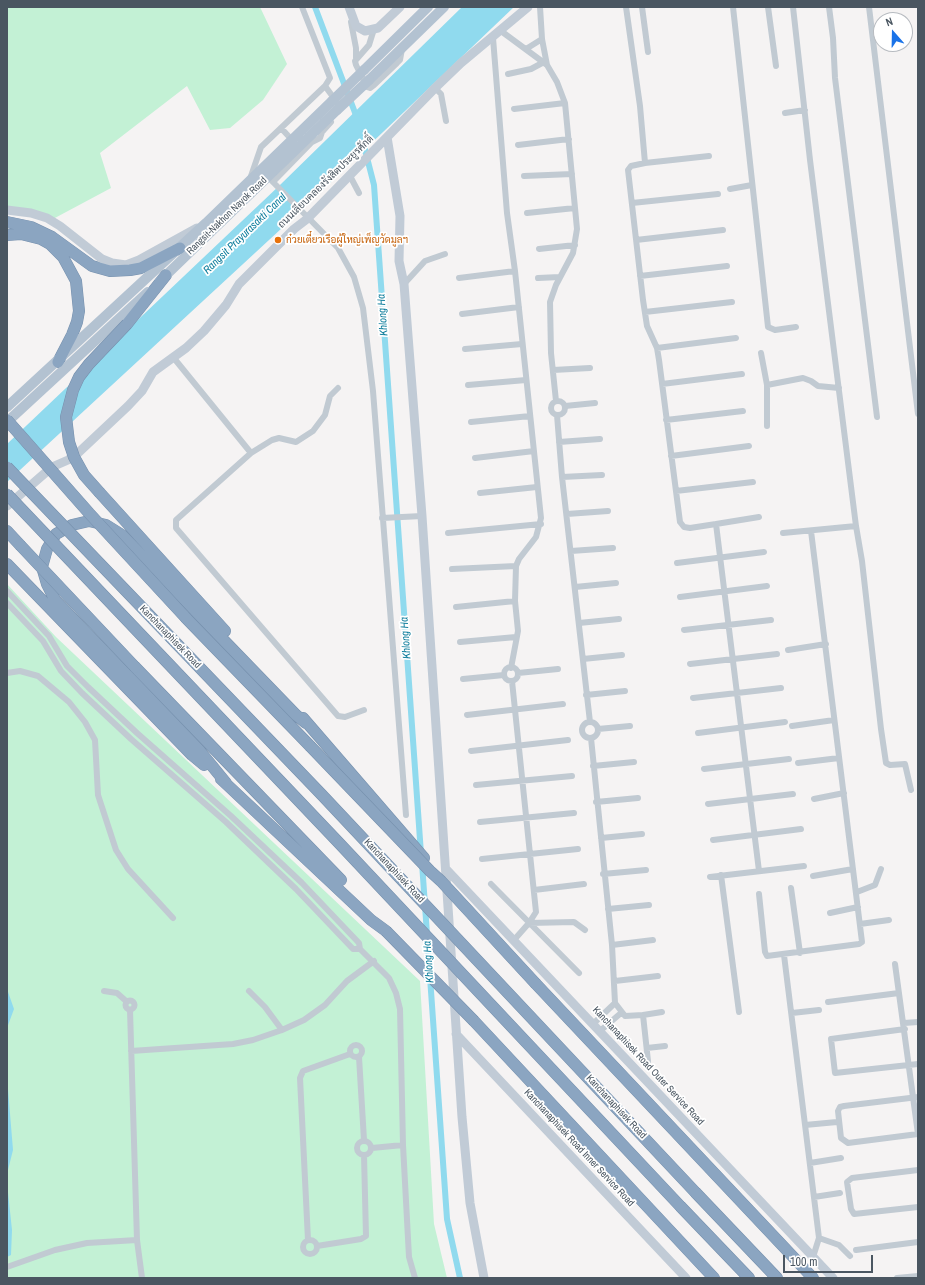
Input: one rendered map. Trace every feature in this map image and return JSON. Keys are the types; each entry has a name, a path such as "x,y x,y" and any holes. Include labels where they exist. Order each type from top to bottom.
{"highway":[{"path":"7,222 31,226 52,237 92,266 110,271 141,268 180,248"},
{"path":"7,235 21,234 42,239 50,244 64,257 76,281 79,311 77,322 58,362"},
{"path":"166,275 127,324 89,364 79,377 73,390 66,416 69,442 74,457 84,474 100,493 280,691 306,723 367,791 432,868 441,881"},
{"path":"9,424 186,618 441,881 813,1278"},
{"name":"Kanchanaphisek Road","path":"7,467 322,795 777,1278"},
{"name":"Kanchanaphisek Road","path":"7,494 345,848 748,1278"},
{"path":"226,783 199,750 56,600 47,584 42,567 47,549 56,534 72,525 89,521 106,525 122,535 296,715 306,723"},
{"path":"7,531 371,920 386,931 460,1006 714,1278"},
{"path":"10,567 192,755 315,860"}],"main road":[{"name":"Rangsit-Nakhon Nayok Road","path":"7,407 58,362 180,248 428,7"},
{"name":"Rangsit-Nakhon Nayok Road","path":"9,424 166,275 272,180 337,110 444,7"}],"street":[{"path":"248,182 261,147 325,86 330,78 329,72 302,7"},
{"path":"350,9 356,26 365,31 382,25 400,7"},
{"name":"ถนนเลียบคลองรังสิตประยูรศักดิ์","path":"7,506 52,467 77,454 133,401 142,391 153,372 204,331 223,308 239,284 306,216 350,176 461,63 493,38 528,7"},
{"path":"540,7 542,39 546,63 557,82 565,103 577,229 575,245 553,293 549,313 556,401 551,408 552,412 557,415"},
{"path":"626,7 640,106 645,163"},
{"path":"642,7 648,52"},
{"path":"733,7 768,327 775,330 796,326"},
{"path":"768,7 776,66"},
{"path":"793,7 812,183 856,526 862,561 875,687 886,763 890,765 905,764 911,790"},
{"path":"829,7 833,38 834,78 877,417"},
{"path":"869,7 918,414"},
{"path":"350,9 356,65 367,87 370,88 400,60 402,47"},
{"path":"356,58 370,45 374,29"},
{"path":"501,31 546,63"},
{"path":"493,38 507,213 515,271 541,524 536,537 519,559 516,566 515,601 518,626 511,668"},
{"path":"526,49 542,39"},
{"path":"508,74 531,69 546,63"},
{"path":"325,86 342,110 322,132 320,138 312,142 272,180 338,248 354,277 362,302 372,384 385,518 406,815"},
{"path":"435,88 440,94 446,121"},
{"path":"514,109 565,103"},
{"path":"785,113 805,110"},
{"path":"280,128 292,140"},
{"path":"518,145 569,139"},
{"path":"384,141 400,216 399,261 404,284 446,869 456,1034 470,1203 484,1278"},
{"path":"709,156 645,163 631,166 628,170 640,276 647,326 657,348 671,456 682,525 690,528 759,517"},
{"path":"524,176 572,174"},
{"path":"350,176 359,193"},
{"path":"730,189 752,185"},
{"path":"632,203 718,194"},
{"path":"527,213 575,208"},
{"path":"7,210 31,213 47,218 102,259 112,263 126,264 160,250 206,223"},
{"path":"636,240 723,230"},
{"path":"538,249 575,245"},
{"path":"404,284 425,261 445,254"},
{"path":"640,276 727,266"},
{"path":"459,278 515,271"},
{"path":"538,278 560,277"},
{"path":"645,312 732,302"},
{"path":"462,314 518,307"},
{"path":"657,348 736,338"},
{"path":"465,350 522,344"},
{"path":"761,353 767,385 767,426"},
{"path":"173,357 251,453"},
{"path":"553,370 590,368"},
{"path":"662,384 742,374"},
{"path":"767,385 803,378 818,386 839,388"},
{"path":"468,385 526,380"},
{"path":"338,388 330,396 325,416 313,431 296,442 279,438 272,440 251,453 176,520 176,528 338,716 345,717 364,710"},
{"path":"556,401 560,401 565,406"},
{"path":"565,406 595,403"},
{"path":"557,415 564,412 565,406"},
{"path":"666,420 743,411"},
{"path":"557,415 562,477 590,722"},
{"path":"471,422 530,416"},
{"path":"559,442 600,439"},
{"path":"671,456 749,446"},
{"path":"475,458 534,451"},
{"path":"562,477 602,475"},
{"path":"676,491 753,482"},
{"path":"480,493 538,487"},
{"path":"566,514 608,511"},
{"path":"385,518 420,516"},
{"path":"448,533 541,524"},
{"path":"716,524 759,871"},
{"path":"783,533 856,526"},
{"path":"759,894 766,954 769,956 800,953 861,943 862,940 858,907 811,531"},
{"path":"571,551 613,548"},
{"path":"677,563 764,552"},
{"path":"452,569 516,566"},
{"path":"575,587 616,583"},
{"path":"680,597 767,586"},
{"path":"7,592 49,636 67,666 302,883 359,943 360,949 374,961 389,978 400,1005 403,1145 409,1257 415,1278"},
{"path":"456,607 515,601"},
{"path":"7,603 43,641 61,671 82,693 226,822 296,889 353,949 360,949"},
{"path":"579,623 619,619"},
{"path":"684,630 771,620"},
{"path":"460,642 516,637"},
{"path":"788,650 826,644"},
{"path":"690,664 777,654"},
{"path":"582,659 622,655"},
{"path":"511,668 516,670 518,673 558,668"},
{"path":"504,675 506,670 511,668"},
{"path":"7,672 20,671 38,676 68,702 85,722 94,740 98,795 116,850 128,869 173,918"},
{"path":"512,681 517,678 518,673"},
{"path":"463,679 504,675"},
{"path":"504,675 507,680 512,681"},
{"path":"512,681 536,912 529,923 514,940"},
{"path":"82,693 88,687"},
{"path":"693,698 781,688"},
{"path":"586,694 625,691"},
{"path":"467,714 563,704"},
{"path":"792,726 834,720"},
{"path":"590,722 595,724 598,729 597,735 591,738 584,735 583,730 584,726 590,722"},
{"path":"698,733 785,722"},
{"path":"598,729 630,726"},
{"path":"591,738 596,802 612,945 615,1003 621,1013 627,1016 662,1012"},
{"path":"471,751 568,740"},
{"path":"798,763 839,758"},
{"path":"704,769 789,759"},
{"path":"593,766 634,762"},
{"path":"476,785 572,776"},
{"path":"183,785 188,779"},
{"path":"814,799 844,793"},
{"path":"708,804 793,794"},
{"path":"596,802 638,798"},
{"path":"480,822 574,813"},
{"path":"712,840 801,829"},
{"path":"601,838 642,834"},
{"path":"482,859 578,850"},
{"path":"710,877 804,866"},
{"name":"Kanchanaphisek Road Outer Service Road","path":"446,869 833,1278"},
{"path":"812,876 853,869"},
{"path":"856,892 875,885 881,869"},
{"path":"604,874 646,870"},
{"path":"721,875 739,1012"},
{"path":"491,884 579,973"},
{"path":"534,890 584,884"},
{"path":"791,888 800,953"},
{"path":"608,909 649,905"},
{"path":"830,913 858,907"},
{"path":"860,924 889,920"},
{"path":"529,923 574,922 585,930"},
{"path":"612,945 653,940"},
{"path":"784,955 819,1238 813,1257"},
{"path":"131,1051 233,1044 253,1040 282,1030 304,1020 325,1005 347,981 374,961"},
{"path":"895,964 916,1097 918,1134 848,1143 841,1138 838,1111 840,1107 916,1097"},
{"path":"615,981 658,976"},
{"path":"104,991 117,994 126,1001 130,1000 135,1004 130,1010 131,1051 137,1240 142,1278"},
{"path":"249,991 265,1007 282,1030"},
{"path":"828,1002 899,993"},
{"path":"593,1024 615,1003"},
{"path":"792,1013 819,1010"},
{"path":"600,1031 621,1013"},
{"path":"643,1015 648,1061"},
{"path":"918,1022 904,1026 831,1039 835,1073 918,1064"},
{"name":"Kanchanaphisek Road Inner Service Road","path":"456,1034 686,1278"},
{"path":"350,1054 350,1049 354,1045 358,1045 362,1048 362,1053 359,1057 364,1140"},
{"path":"647,1048 665,1046"},
{"path":"350,1054 354,1057 359,1057"},
{"path":"350,1054 303,1071 300,1078 308,1240 304,1244 303,1249 307,1253 313,1253 317,1246 366,1236 364,1155"},
{"path":"805,1125 837,1122"},
{"path":"364,1140 369,1142 372,1148"},
{"path":"364,1140 358,1143 356,1148 359,1154 364,1155 370,1153 372,1148"},
{"path":"372,1148 403,1145"},
{"path":"810,1162 841,1158"},
{"path":"918,1170 852,1178 847,1182 851,1209 854,1214 918,1207"},
{"path":"814,1197 840,1193"},
{"path":"819,1238 839,1245 850,1256"},
{"path":"7,1267 55,1250 86,1243 137,1240"},
{"path":"308,1240 314,1241 317,1246"},
{"path":"856,1250 918,1242"},
{"path":"897,1278 918,1276"}],"green space":[{"path":"7,7 260,7 287,64 263,100 230,128 210,130 187,86 100,153 111,188 53,219 7,206"},
{"path":"7,584 56,637 420,981 434,1224 447,1278 7,1278"}],"water":[{"name":"Rangsit Prayurasakti Canal","path":"462,7 514,7 295,216 7,482 7,444 281,184"},
{"path":"7,989 14,1009 7,1028"},
{"path":"7,1077 13,1150 7,1174"},
{"path":"7,1183 12,1230 11,1255 7,1257"}],"waterway":[{"name":"Khlong Ha","path":"315,7 357,118"},
{"name":"Khlong Ha","path":"363,142 374,185 421,854"},
{"name":"Khlong Ha","path":"422,863 447,1219 460,1278"}],"place":[{"name":"ก๋วยเตี๋ยวเรือผู้ใหญ่เพ็ญวัดมูลฯ","path":"278,240"}]}
